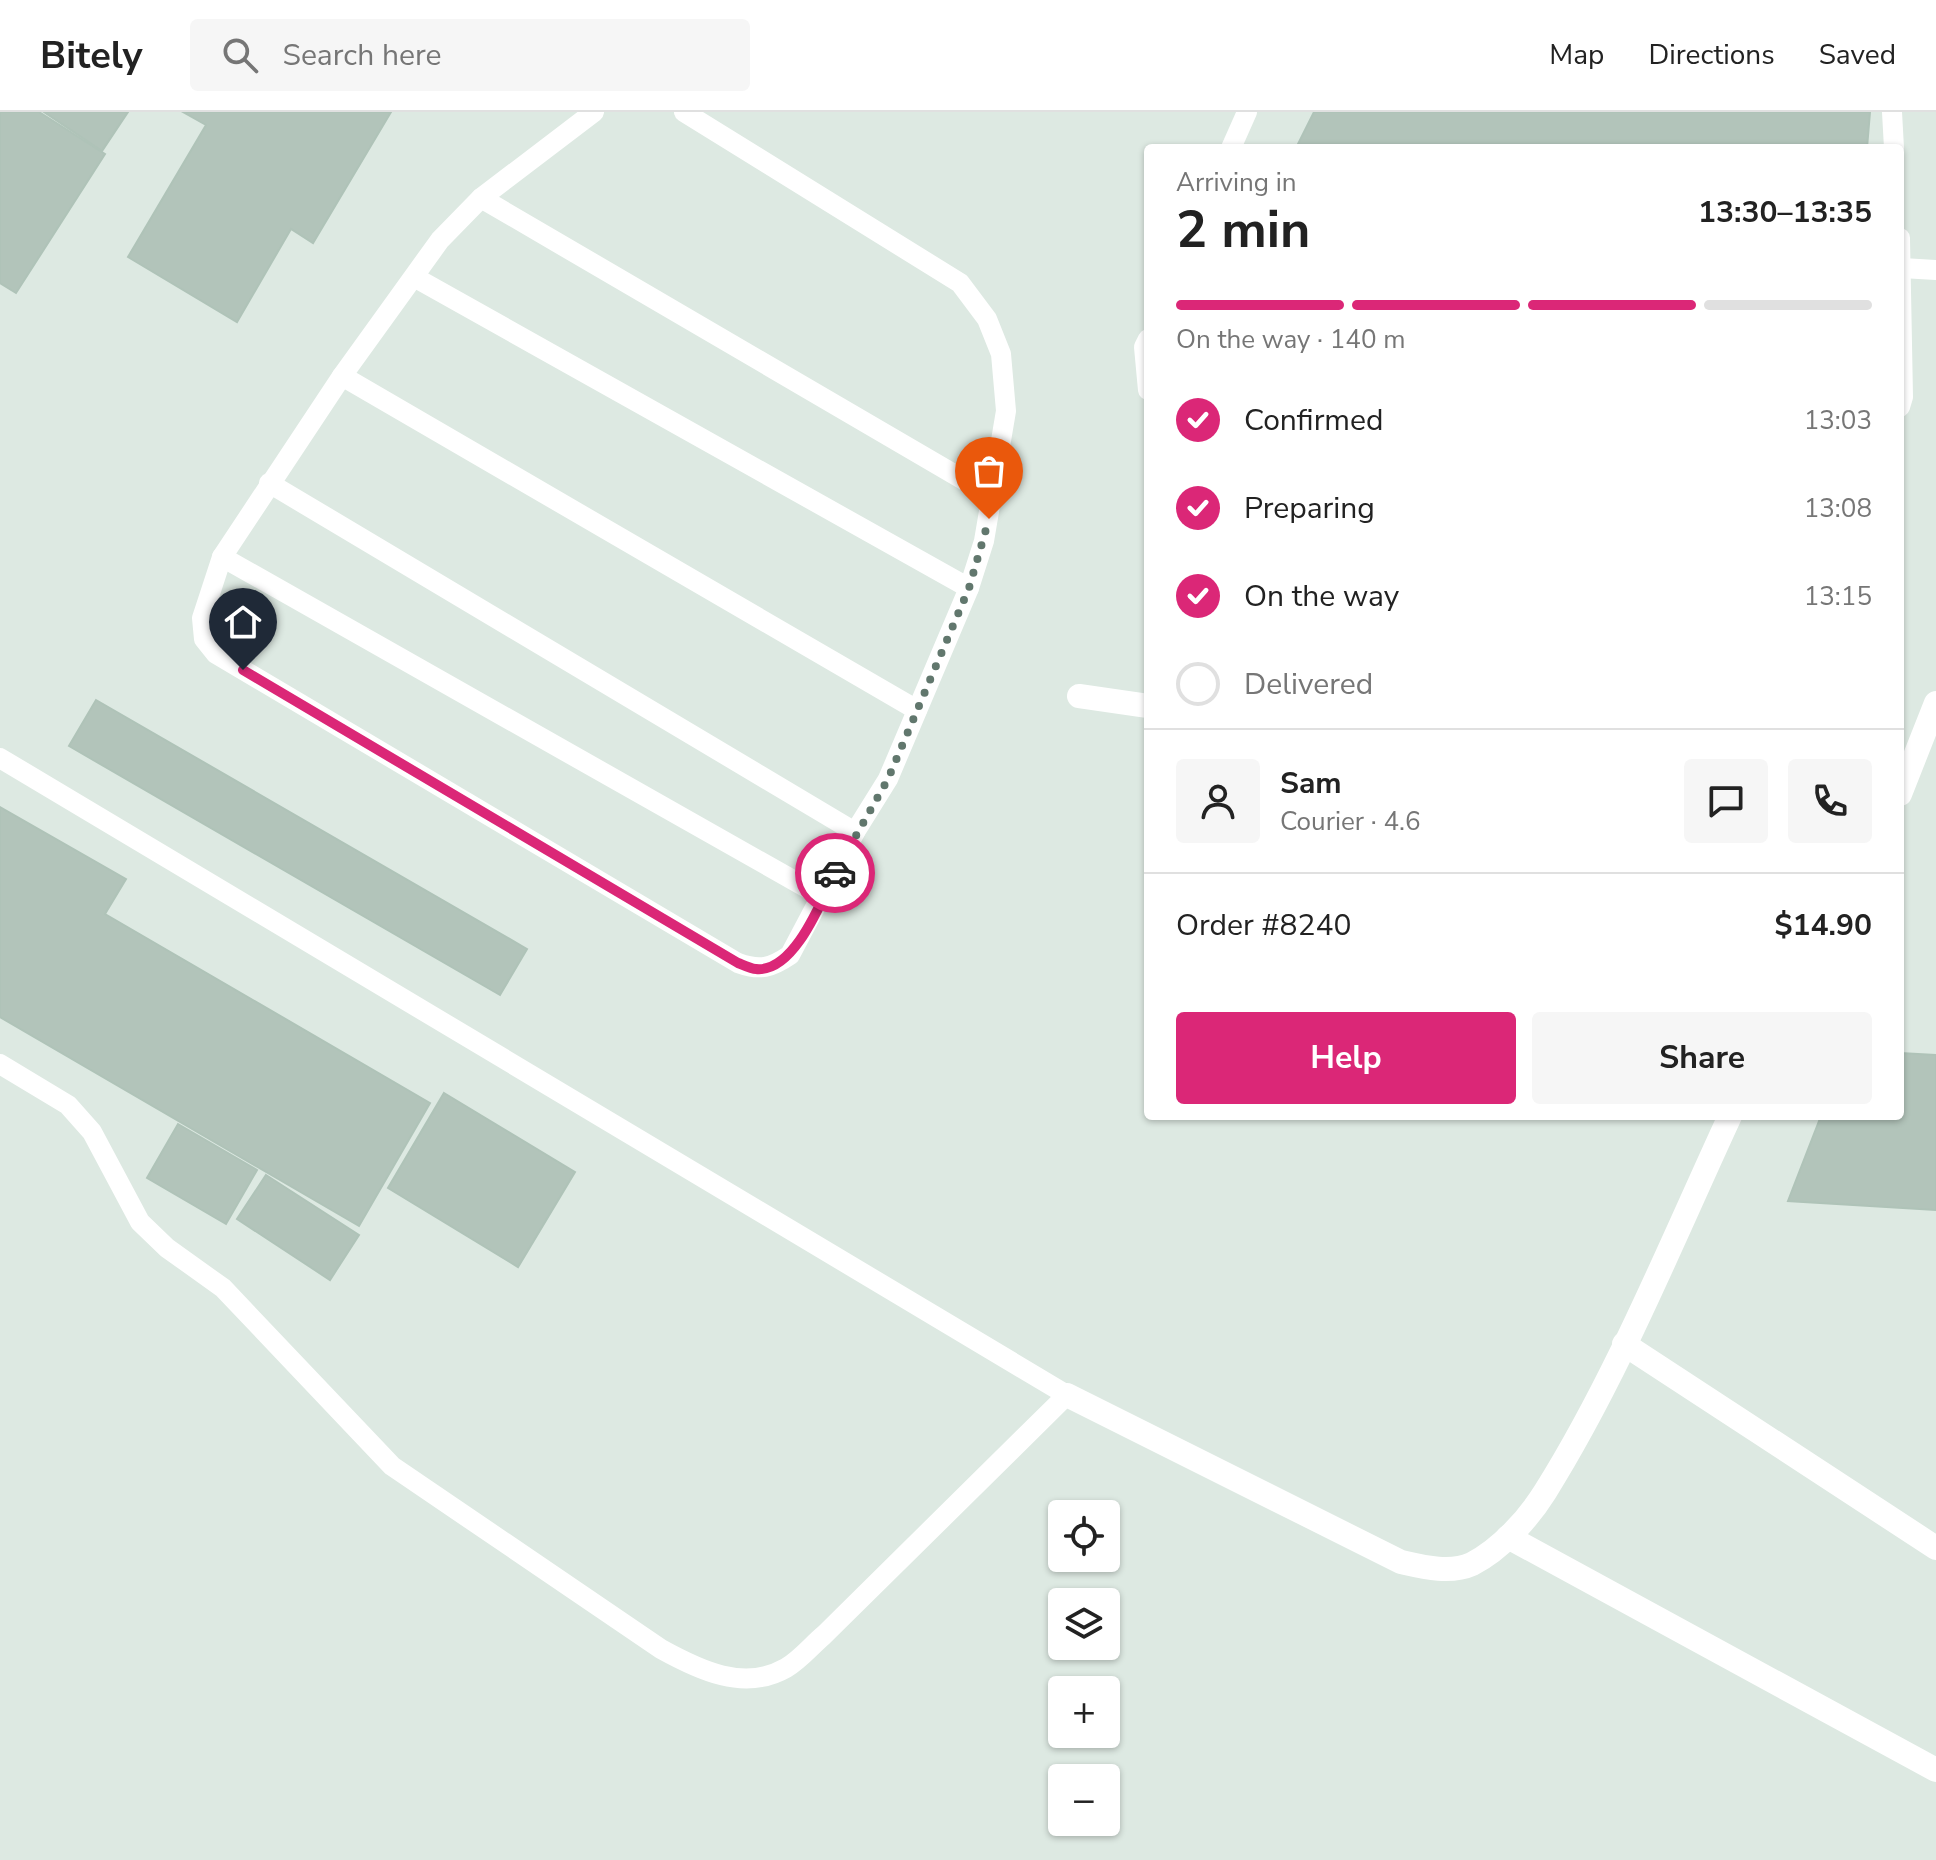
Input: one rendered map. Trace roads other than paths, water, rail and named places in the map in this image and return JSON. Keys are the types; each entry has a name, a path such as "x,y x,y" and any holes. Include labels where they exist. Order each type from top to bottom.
{"street":[{"path":"1079,696 1144,705"},
{"path":"1904,784 1936,703"},
{"path":"1067,1395 1401,1562 1432,1570 1470,1565 1508,1537 1544,1494 1624,1344 1728,1120"},
{"path":"1624,1344 1936,1548"},
{"path":"1508,1537 1936,1770"}],"lane":[{"path":"594,112 481,198 440,240 342,376 222,557 202,618 204,639 216,654 738,963 756,969 774,966 790,955 855,832 888,779 969,588 993,497 1006,411 1001,354 987,319 960,283 684,112"},
{"path":"1233,144 1247,112"},
{"path":"1892,112 1894,144"},
{"path":"481,198 993,497"},
{"path":"1904,268 1936,270"},
{"path":"414,277 969,588"},
{"path":"342,376 917,710"},
{"path":"269,483 855,832"},
{"path":"222,557 823,897"},
{"path":"0,758 1067,1395 824,1635 785,1668 743,1679 704,1672 661,1649 392,1466 223,1288 167,1248 140,1222 92,1132 68,1105 0,1064"}]}
